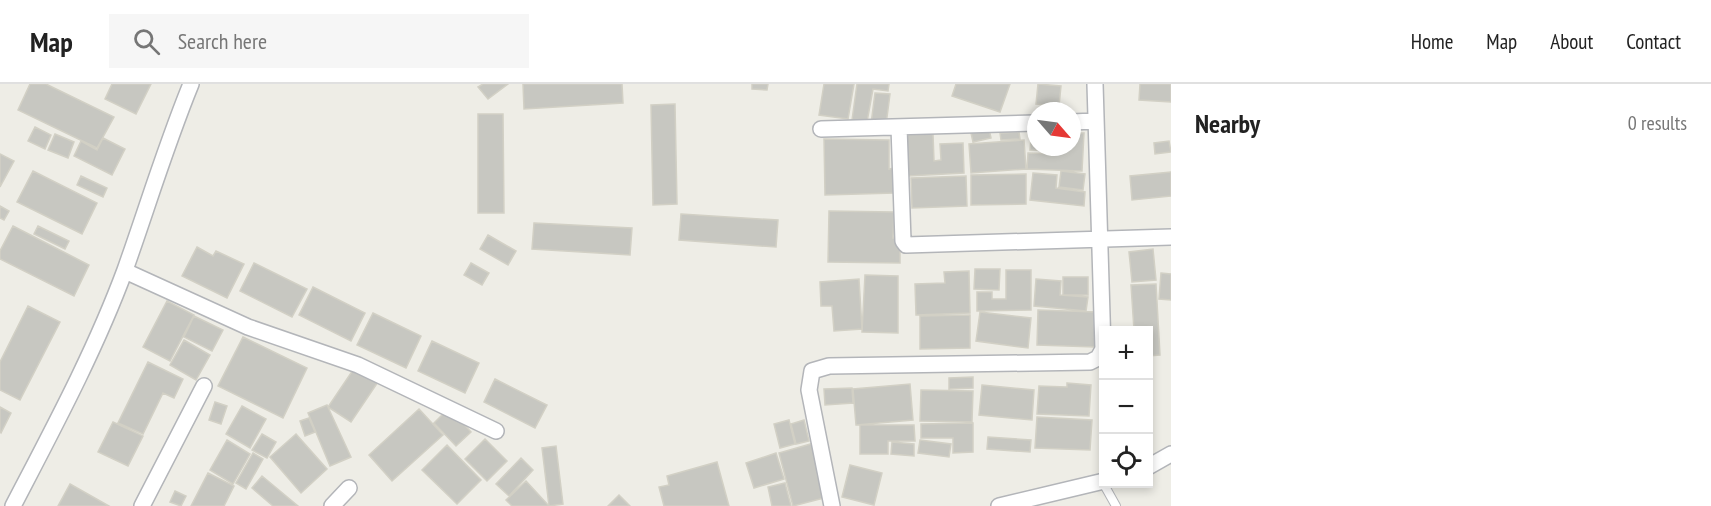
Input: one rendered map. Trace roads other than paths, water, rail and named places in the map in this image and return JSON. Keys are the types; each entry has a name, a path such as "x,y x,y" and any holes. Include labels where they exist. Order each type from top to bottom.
{"street":[{"path":"13,506 68,400 124,271 166,146 191,84"},
{"path":"832,506 809,390 812,371 829,366 1089,362 1098,358 1103,349 1095,84"},
{"path":"1081,122 1095,121"},
{"path":"821,129 1027,123"},
{"path":"899,127 903,241 906,245 1171,237"},
{"path":"124,271 248,327 358,365 496,431"},
{"path":"142,506 204,386"},
{"path":"1153,464 1171,454"},
{"path":"999,506 1099,482"},
{"path":"333,506 349,488"}],"lane":[{"path":"1107,488 1116,506"}]}
